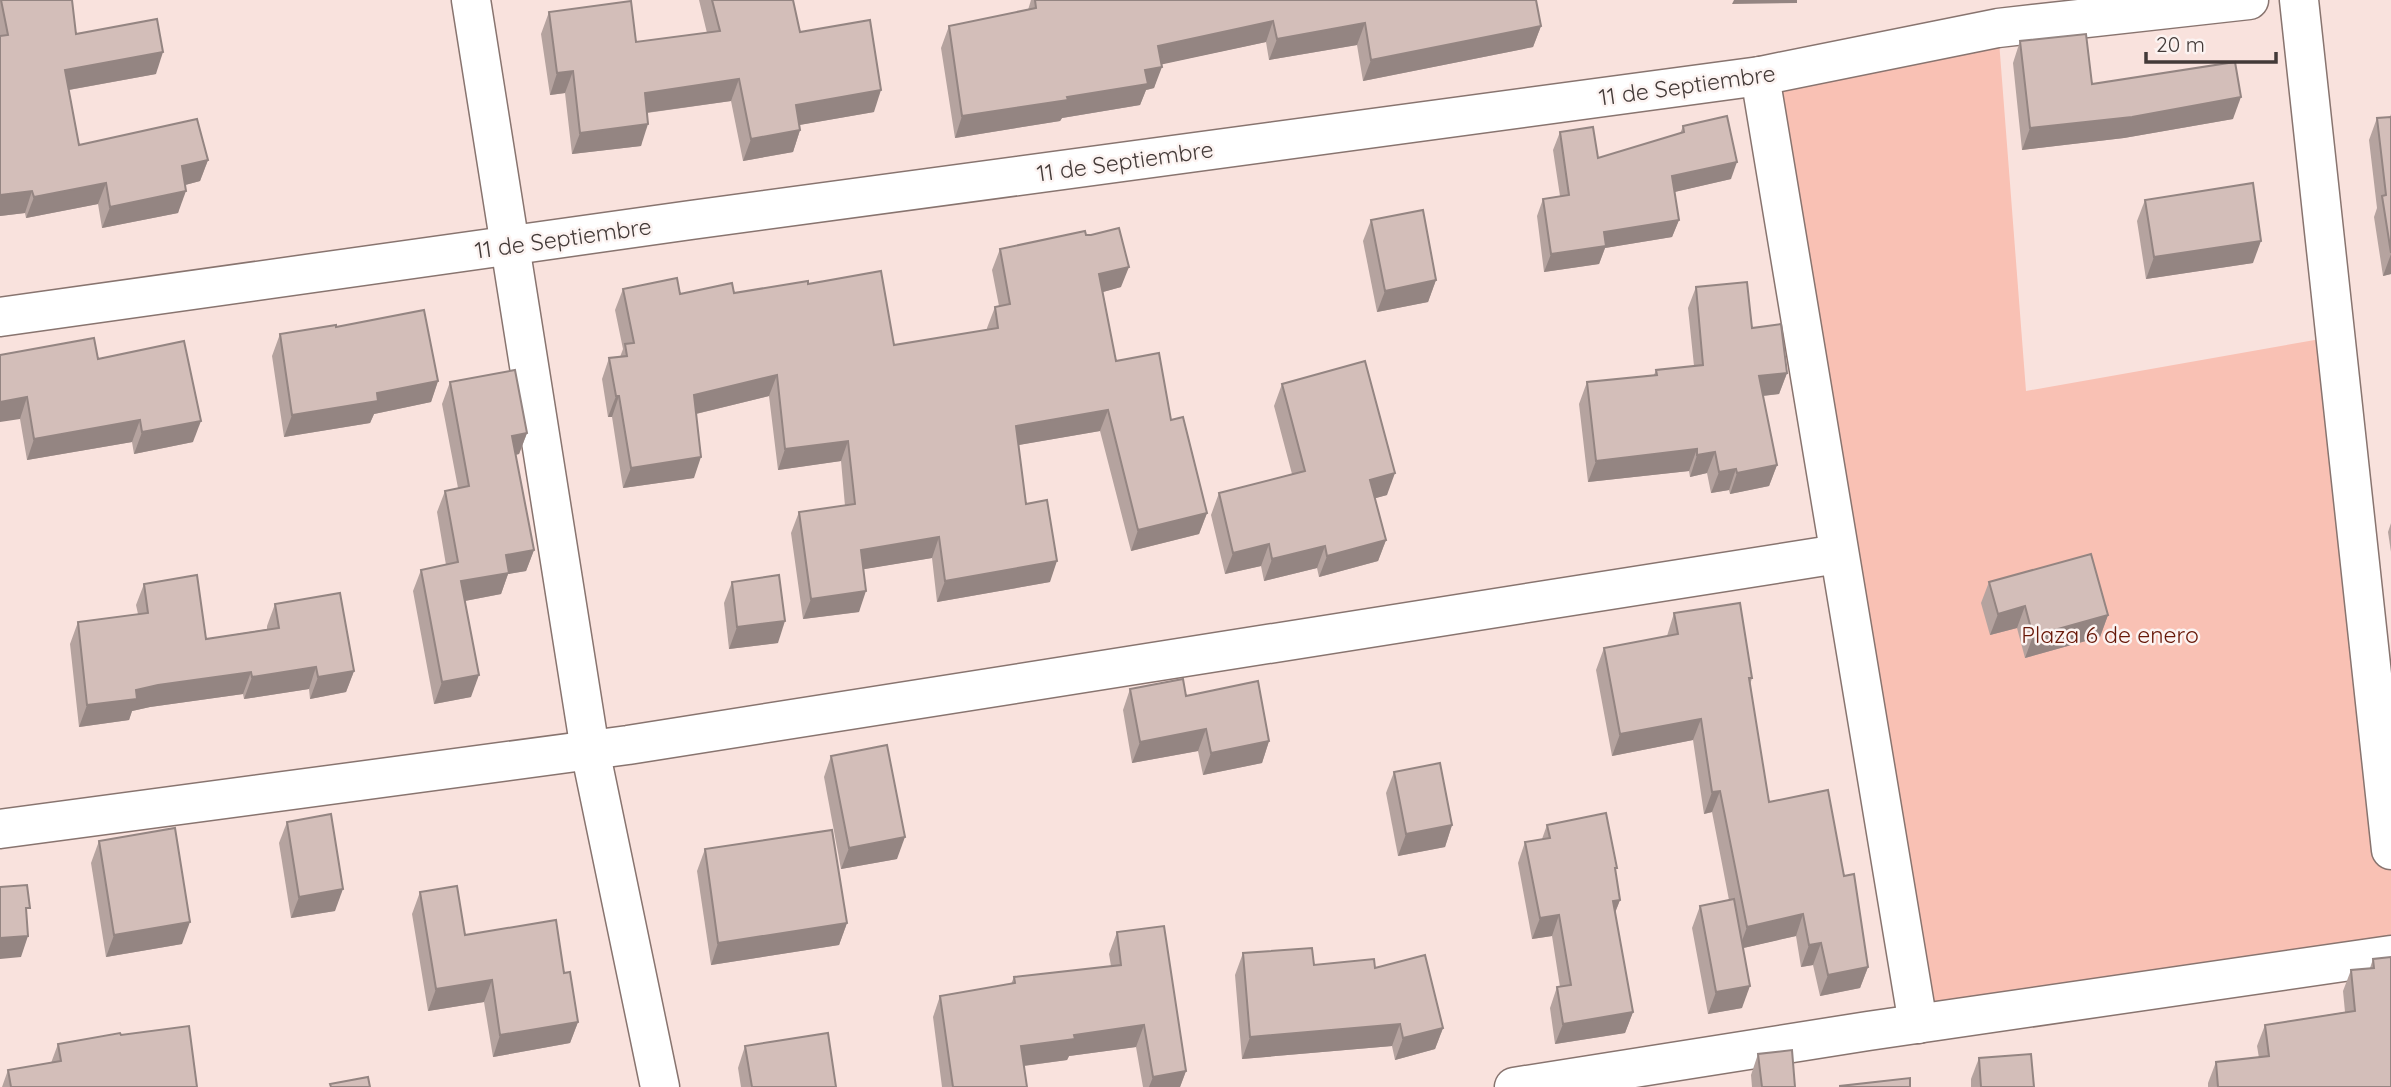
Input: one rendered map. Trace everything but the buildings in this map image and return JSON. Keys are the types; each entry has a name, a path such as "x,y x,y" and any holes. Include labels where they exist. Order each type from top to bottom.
{"street":[{"path":"471,0 590,750 660,1087"},
{"name":"11 de Septiembre","path":"0,317 691,220 1760,76 1998,28 2249,0"},
{"path":"2299,0 2391,850"},
{"path":"1760,76 1918,1024"},
{"path":"0,829 590,750 1838,554"},
{"path":"1514,1087 1918,1024 2391,955"}],"green space":[{"name":"Plaza 6 de enero","path":"1998,28 2026,391 2332,337 2391,856 2391,955 1918,1024 1760,76"}]}
